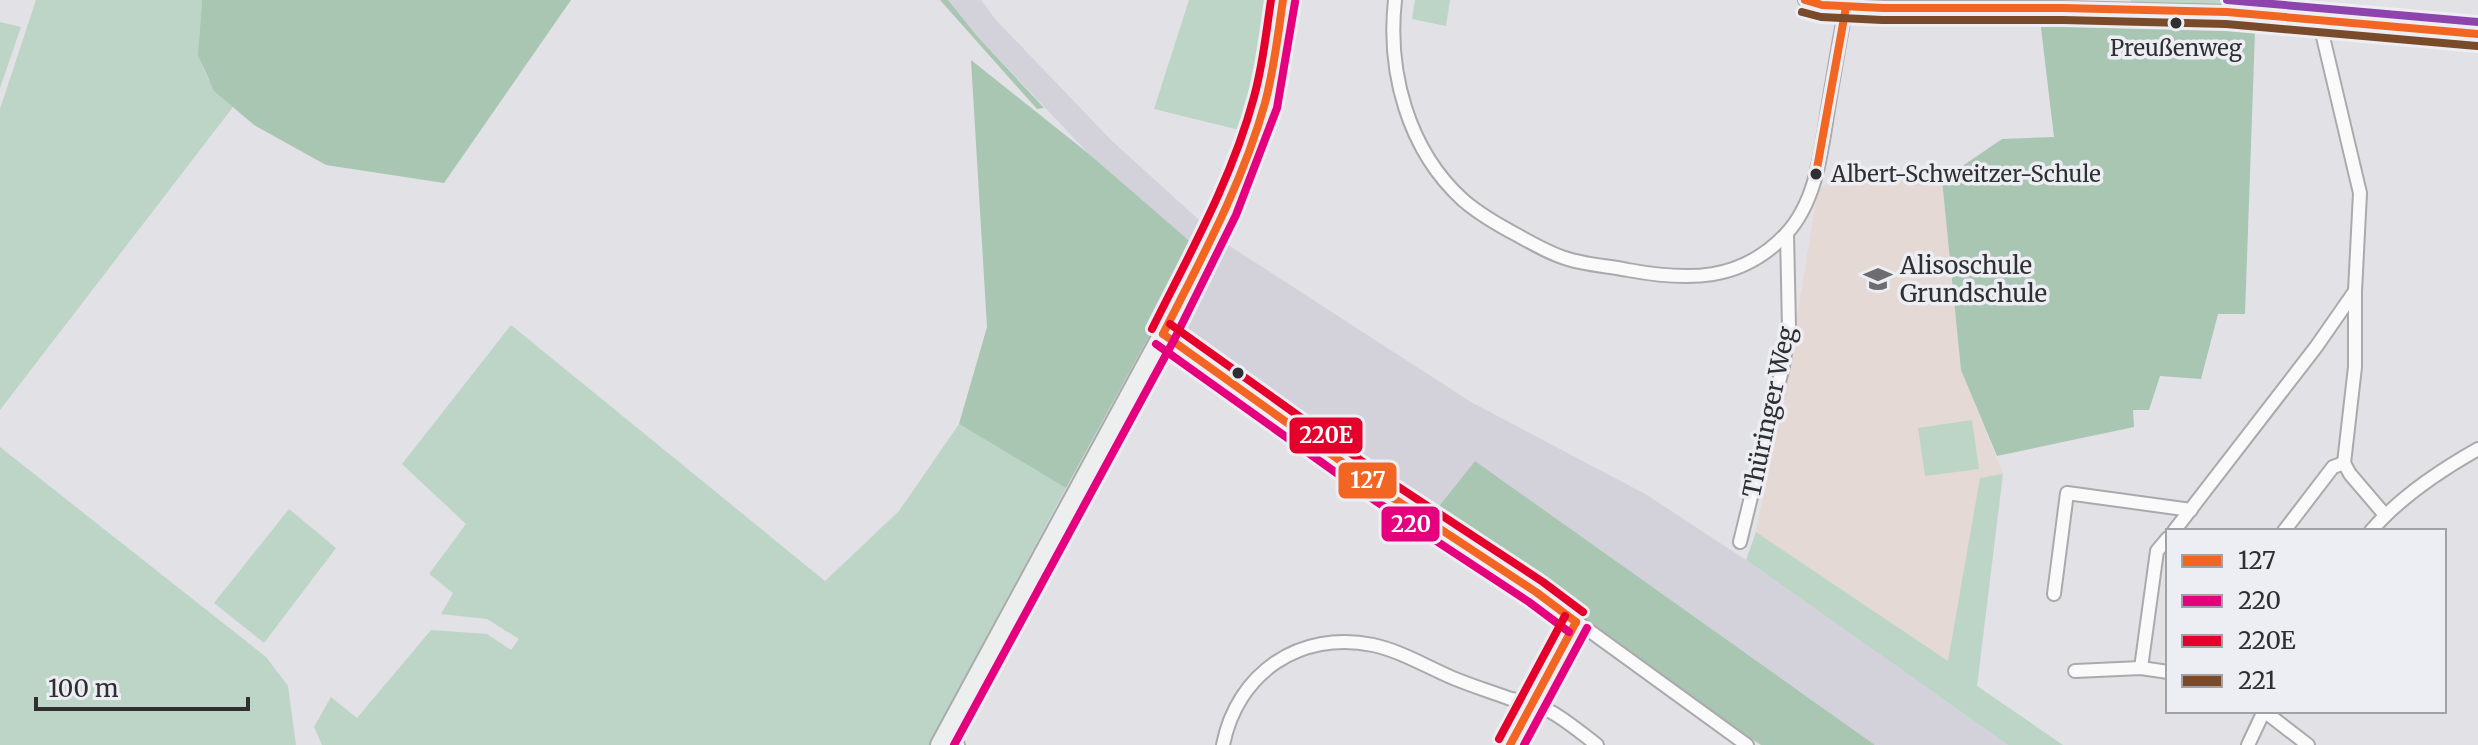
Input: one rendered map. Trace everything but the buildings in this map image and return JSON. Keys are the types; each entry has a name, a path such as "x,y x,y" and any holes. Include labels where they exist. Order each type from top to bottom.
{"main road":[{"path":"948,742 1225,210 1255,137 1270,84 1283,0"}],"street":[{"path":"1395,0 1392,32 1396,74 1408,117 1439,173 1463,200 1497,224 1570,260 1679,278 1699,277 1741,265 1767,250 1787,233 1803,210 1816,174 1846,7"},
{"path":"1805,0 1846,7 2123,5 2478,34"},
{"path":"2319,20 2360,193 2355,367 2344,463 2385,515"},
{"name":"Thüringer Weg","path":"1740,542 1783,366 1789,327 1787,233"},
{"path":"2176,529 2316,347 2355,291"},
{"path":"1163,334 1384,492 1536,592 1747,745"},
{"path":"2373,529 2428,480 2478,449"},
{"path":"2286,529 2333,467 2344,463"},
{"path":"2054,594 2067,493 2191,510"},
{"path":"2141,668 2157,551 2166,540"},
{"path":"1510,745 1576,622"},
{"path":"1223,745 1229,720 1241,696 1262,672 1288,656 1322,644 1349,642 1374,645 1511,699 1534,702 1553,711 1597,745"},
{"path":"2075,671 2141,668 2166,672"},
{"path":"2248,745 2263,713"},
{"path":"2267,713 2308,745"}],"shaded area":[{"path":"948,0 981,0 996,20 1111,140 1222,241 1471,402 1647,495 1746,560 2008,745 1875,745 1475,461 1432,515 1159,318 1193,245 1089,154 977,36"},
{"path":"1942,180 1961,370 2003,474 1980,479 1949,662 1756,532 1786,384 1818,189 1834,182"}],"green space":[{"path":"36,0 202,0 200,46 204,71 233,107 0,410 0,109"},
{"path":"202,0 571,0 444,183 326,165 254,125 214,91 198,55"},
{"path":"940,0 948,0 1044,108 1037,109"},
{"path":"1189,0 1287,0 1260,135 1154,109"},
{"path":"1415,0 1450,0 1446,26 1412,19"},
{"path":"2131,0 2284,0 2186,17 2130,16"},
{"path":"2256,3 2245,314 2218,314 2201,379 2160,376 2149,410 2133,410 2134,427 1997,456 1961,370 1942,180 2002,139 2054,137 2039,11 2186,17"},
{"path":"0,22 21,27 0,88"},
{"path":"971,60 1089,154 1194,245 1159,318 1066,488 959,424 987,327"},
{"path":"511,325 825,581 899,511 959,424 1066,488 929,745 322,745 314,727 331,697 357,718 431,630 487,634 511,650 519,639 487,619 441,614 453,593 429,574 466,524 402,464"},
{"path":"1972,420 1979,469 1925,476 1918,428"},
{"path":"0,447 266,657 288,686 296,745 0,745"},
{"path":"1475,461 1875,745 1761,745 1629,658 1537,588 1432,515"},
{"path":"2003,474 1977,686 2063,745 2008,745 1746,560 1756,532 1948,661 1980,478"},
{"path":"289,509 336,548 264,643 214,603"}],"transit line":[{"name":"220E","path":"1152,329 1209,215 1245,127 1257,85 1271,0"},
{"name":"127","path":"1163,334 1220,221 1256,133 1271,78 1283,0"},
{"name":"127","path":"1805,0 1822,5 1883,8 2227,12 2478,34"},
{"path":"2227,0 2478,22"},
{"name":"220","path":"954,745 1174,340 1236,215 1277,108 1295,2"},
{"name":"127","path":"1816,174 1846,7"},
{"name":"221","path":"1802,12 1821,17 1882,20 2226,24 2477,46"},
{"name":"220E","path":"1170,324 1391,482 1543,582 1583,612"},
{"name":"127","path":"1163,334 1384,492 1536,592 1576,622"},
{"name":"220","path":"1156,344 1377,502 1529,602 1569,632"},
{"name":"220E","path":"1499,739 1565,616"},
{"name":"127","path":"1510,745 1576,622"},
{"name":"220","path":"1524,745 1587,628"}],"place":[{"name":"Preußenweg","path":"2176,23"},
{"name":"Albert-Schweitzer-Schule","path":"1816,174"},
{"name":"Alisoschule Grundschule","path":"1878,279"}]}
